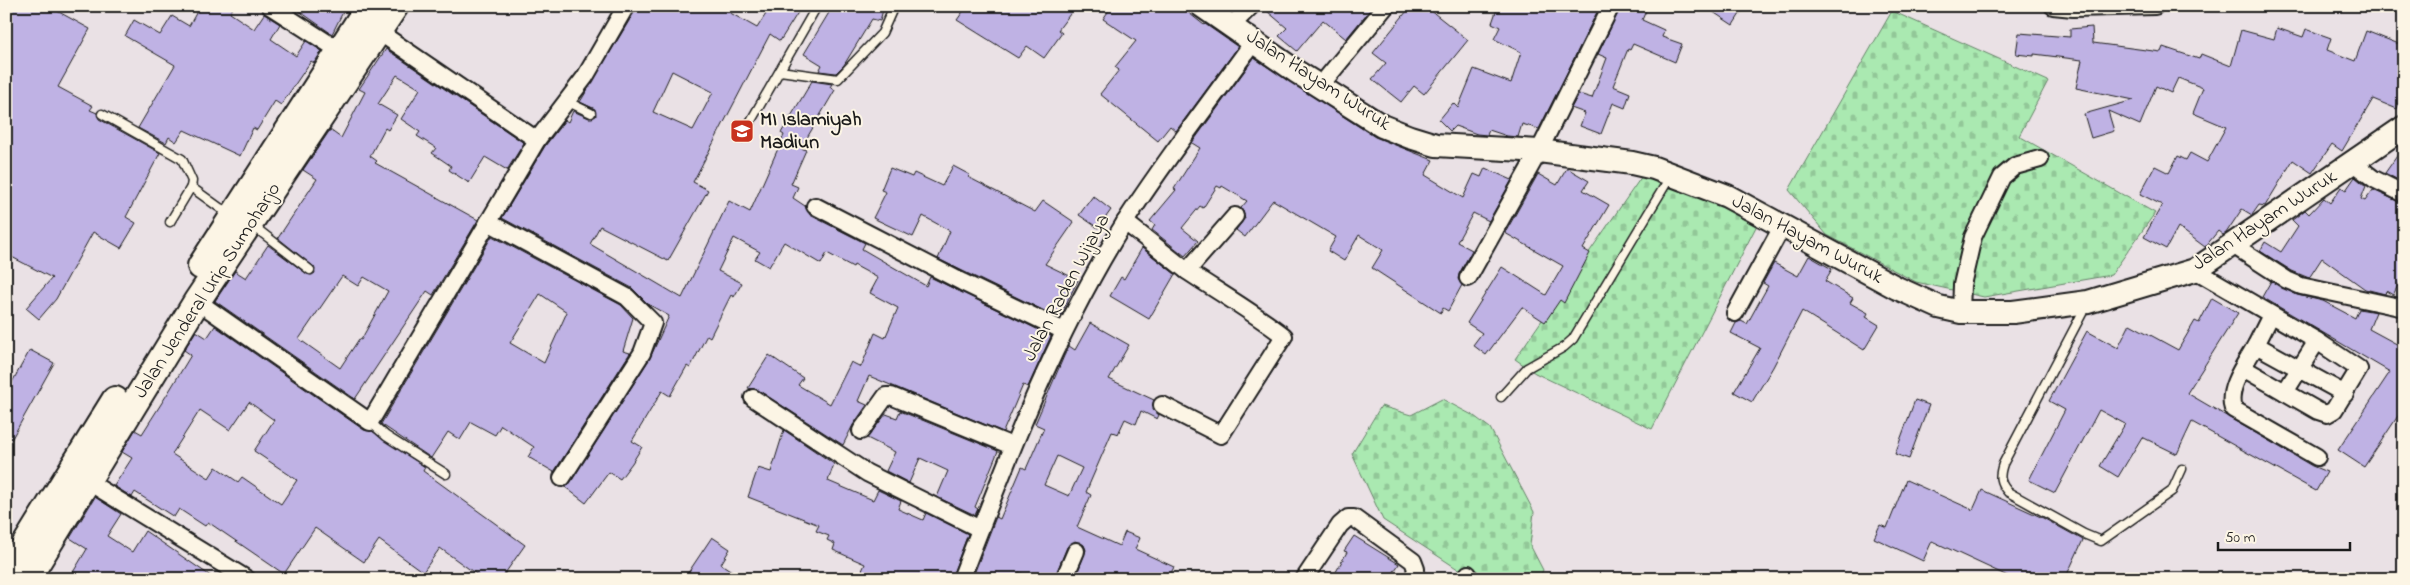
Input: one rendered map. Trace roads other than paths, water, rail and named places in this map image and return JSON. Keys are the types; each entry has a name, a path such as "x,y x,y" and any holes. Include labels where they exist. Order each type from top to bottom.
{"highway":[{"name":"Jalan Jenderal Urip Sumoharjo","path":"27,579 197,301 242,219 340,51 369,6"},
{"name":"Jalan Jenderal Urip Sumoharjo","path":"6,576 135,369 379,32 395,6"}],"main road":[{"name":"Jalan Hayam Wuruk","path":"1202,6 1382,126 1436,145 1539,151 1632,162 1727,196 1784,225 1897,288 1939,307 1961,312 2014,312 2088,302 2194,270 2404,128"}],"street":[{"path":"270,6 340,51"},
{"path":"197,301 370,422 536,140 585,77 626,6"},
{"path":"1231,26 1251,6"},
{"path":"1320,86 1386,6"},
{"path":"1468,278 1539,151 1611,6"},
{"path":"2053,6 2073,8 2155,6"},
{"path":"379,32 536,140"},
{"name":"Jalan Raden Wijaya","path":"961,579 1012,446 1064,331 1125,222 1254,41"},
{"path":"1961,312 1962,285 1973,237 2002,177 2015,166 2040,159"},
{"path":"2353,163 2374,179 2404,194"},
{"path":"815,206 962,282 1064,331"},
{"path":"1187,271 1235,216"},
{"path":"488,222 627,297 653,324 642,353 562,478"},
{"path":"1125,222 1187,271 1219,293 1254,312 1284,336 1221,434 1162,405"},
{"path":"1735,313 1784,225"},
{"path":"2233,245 2287,280 2301,286 2404,308"},
{"path":"2194,270 2317,341 2358,367 2359,372 2334,410 2327,414 2243,368"},
{"path":"2271,315 2232,392 2230,401 2232,409 2317,457"},
{"path":"2285,392 2317,341"},
{"path":"2256,345 2345,394"},
{"path":"861,431 886,396 891,396 1012,446"},
{"path":"753,398 867,473 980,529"},
{"path":"87,481 247,579"},
{"path":"1304,579 1340,525 1348,518 1354,518 1413,561 1416,569 1413,579"},
{"path":"1064,579 1076,551"}],"lane":[{"path":"741,138 817,6"},
{"path":"780,71 838,79 882,33 894,6"},
{"path":"566,101 591,113"},
{"path":"102,114 182,159 192,181 191,187 170,222"},
{"path":"1501,397 1527,368 1564,347 1572,339 1671,175"},
{"path":"191,187 220,208 242,219 310,270"},
{"path":"2088,302 2003,464 2000,483 2008,492 2084,534 2101,541 2172,491 2182,469"},
{"path":"370,422 386,436 446,474"}],"place":[{"name":"MI Islamiyah Madiun","path":"742,131"}]}
